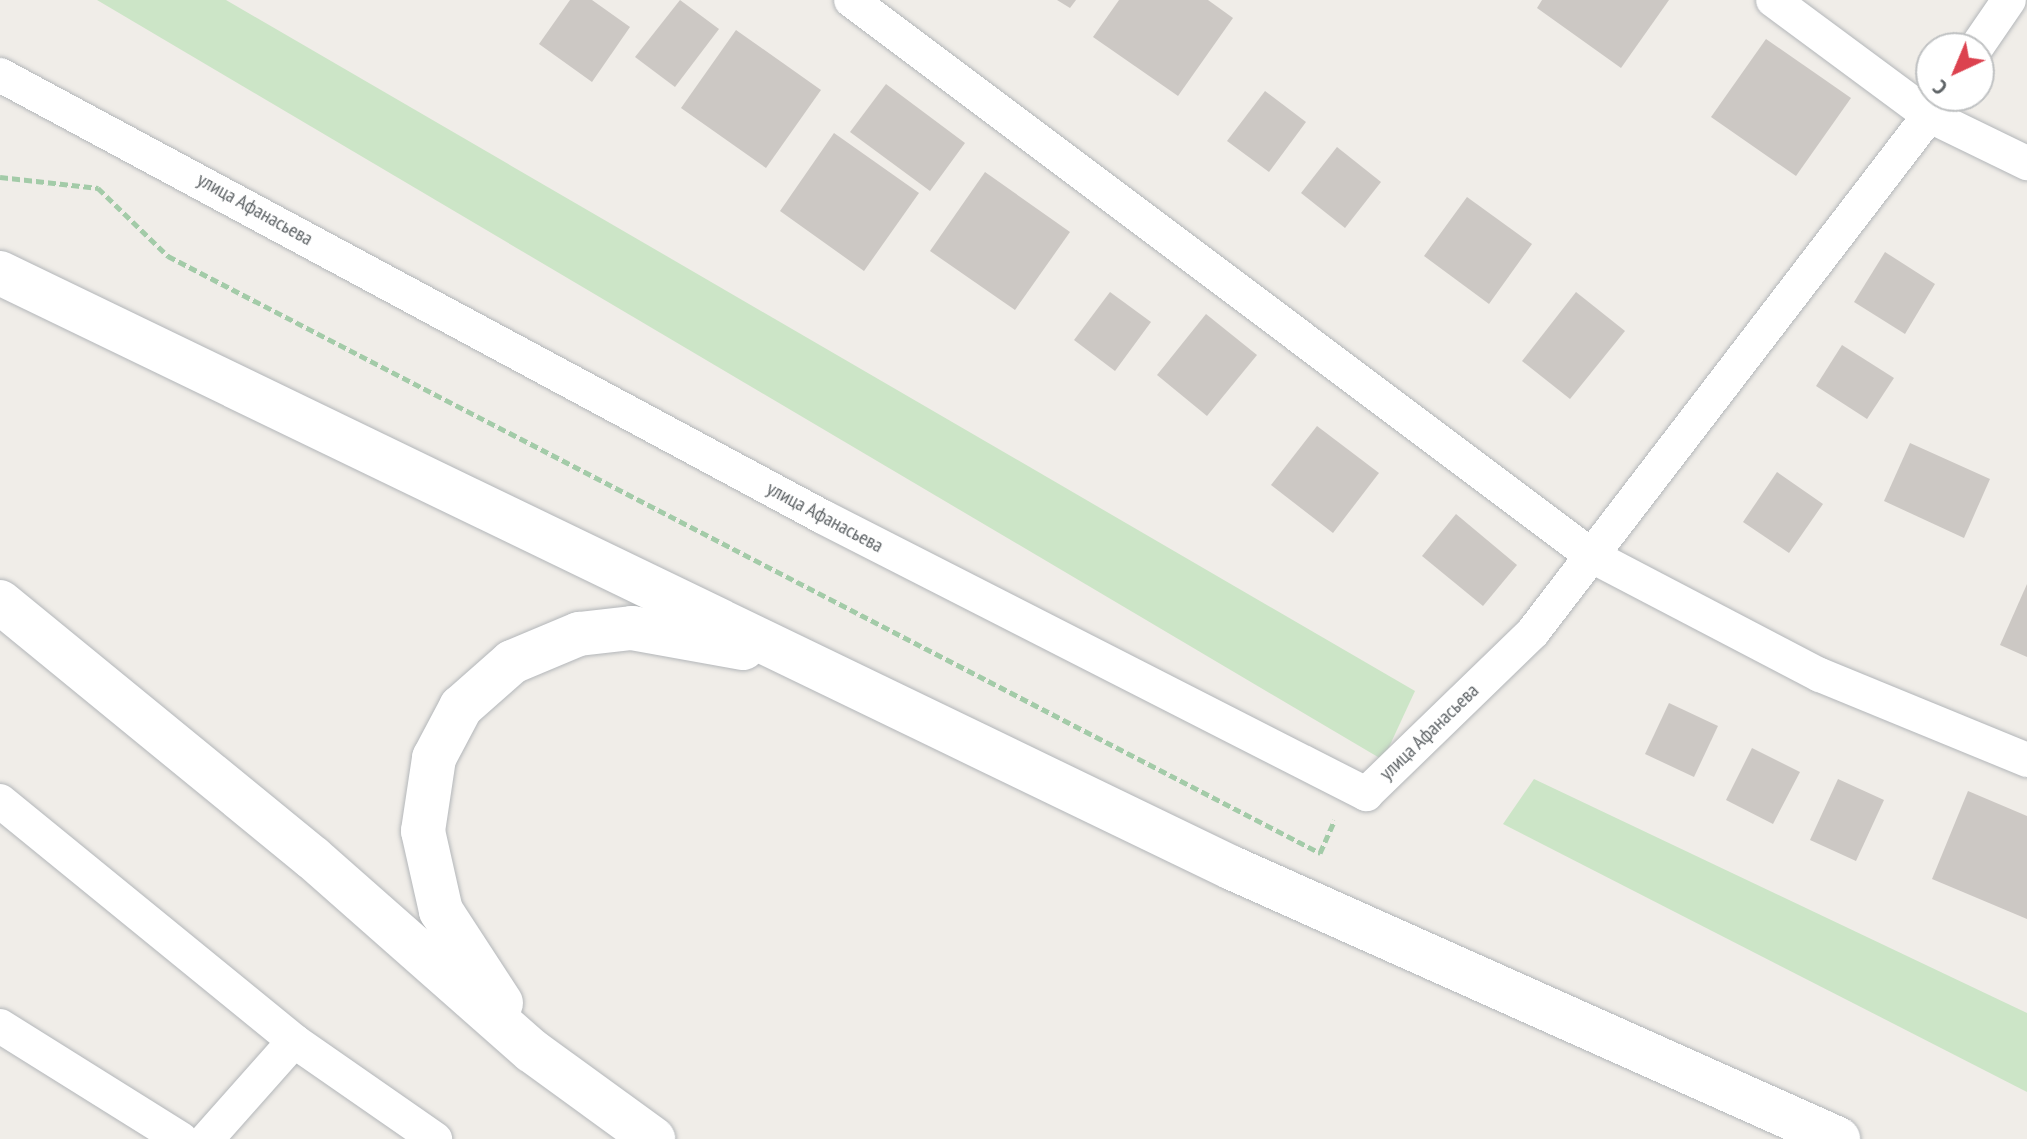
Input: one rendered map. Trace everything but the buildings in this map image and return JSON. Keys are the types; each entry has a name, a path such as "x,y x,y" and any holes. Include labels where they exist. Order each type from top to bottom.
{"main road":[{"path":"0,273 1232,868 1838,1139"},
{"path":"0,602 313,858 532,1051 653,1139"},
{"path":"532,1051 441,911 423,831 434,758 461,707 512,662 579,634 632,628 805,660"}],"street":[{"path":"851,0 1592,556 1820,675 2027,760"},
{"path":"1773,0 1915,92"},
{"path":"1987,32 2009,0"},
{"name":"улица Афанасьева","path":"0,75 823,517 1366,794 1533,632 1592,556"},
{"path":"1592,556 1932,112"},
{"path":"1946,112 2027,163"},
{"path":"0,801 294,1041 435,1139"},
{"path":"0,1026 181,1139"},
{"path":"207,1139 294,1041"}],"path":[{"path":"0,177 98,188 168,256 1320,853 1351,786"}],"green space":[{"path":"97,0 226,0 1415,691 1383,760"},
{"path":"1534,779 2027,1013 2027,1092 1503,824"}]}
